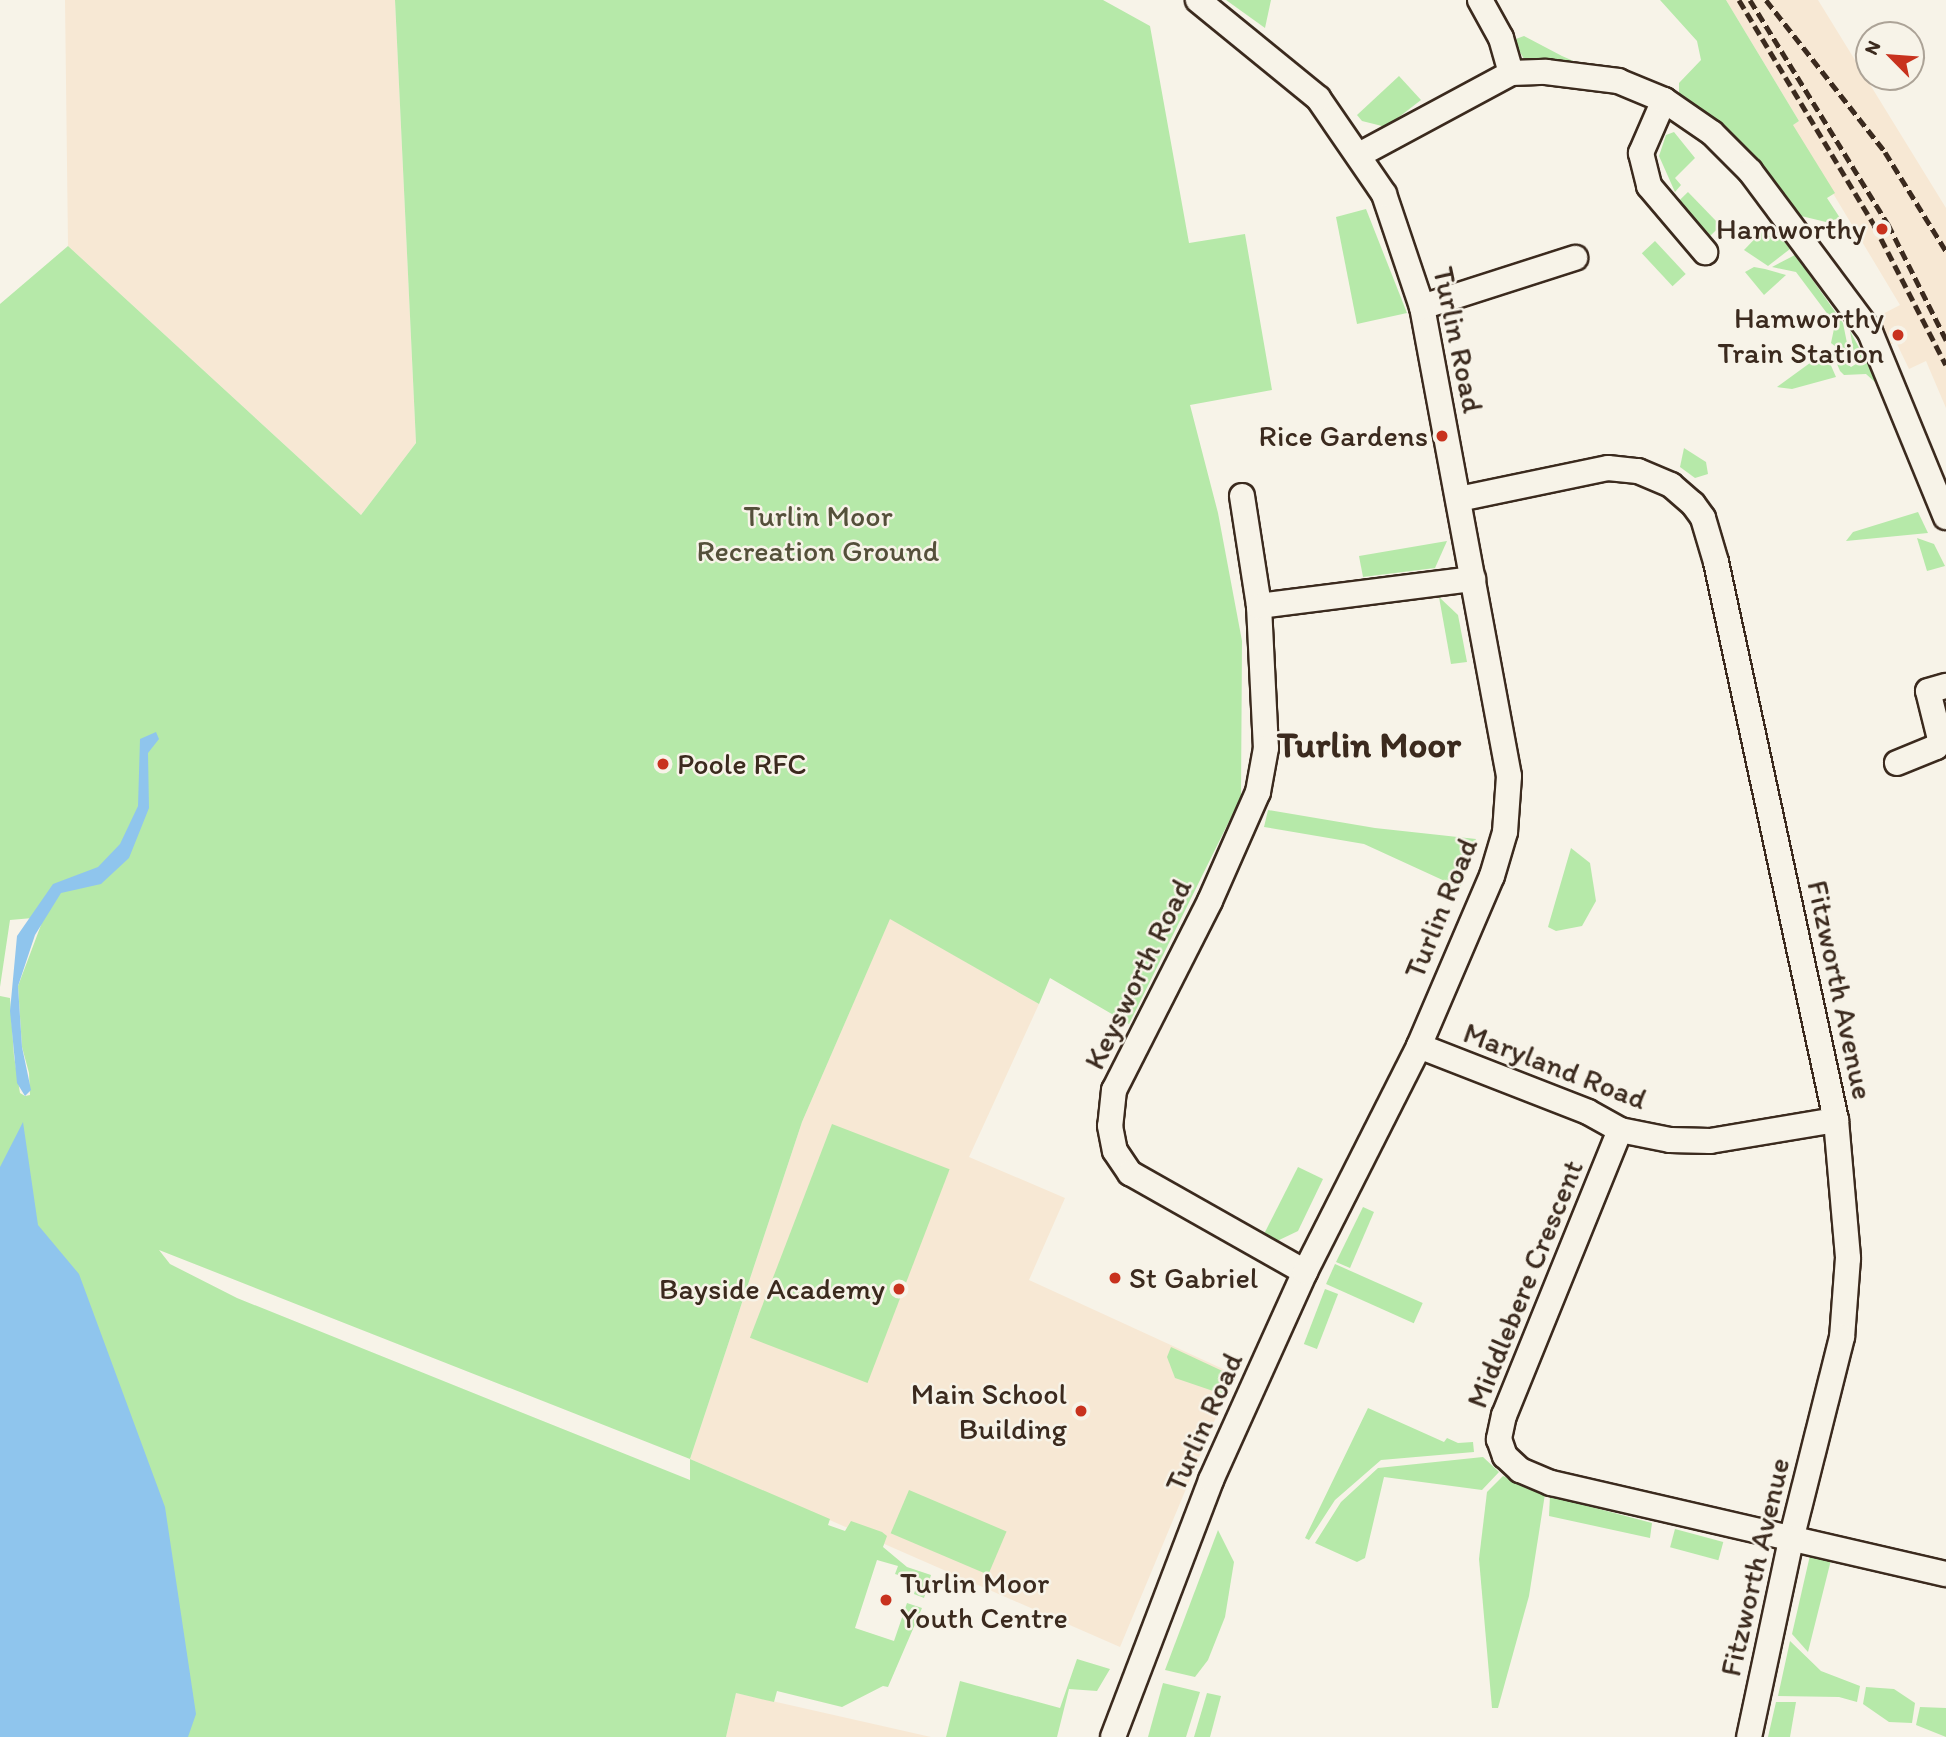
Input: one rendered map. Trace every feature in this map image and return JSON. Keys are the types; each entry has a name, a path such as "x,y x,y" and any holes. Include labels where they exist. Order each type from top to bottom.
{"street":[{"name":"Turlin Road","path":"1113,1737 1211,1480 1305,1272 1419,1046 1492,876 1505,832 1509,776 1422,307 1384,194 1318,98 1198,0"},
{"path":"1480,0 1501,38 1511,73"},
{"path":"1359,155 1511,73 1546,72 1619,81 1664,100 1712,133 1750,172 1870,332 1946,517"},
{"path":"1664,100 1641,153 1648,186 1705,252"},
{"path":"1422,307 1575,258"},
{"name":"Fitzworth Avenue","path":"1459,499 1608,468 1625,469 1671,485 1703,518 1716,562 1836,1120 1849,1258 1842,1337 1791,1540 1749,1737"},
{"name":"Keysworth Road","path":"1242,496 1259,606 1266,748 1258,792 1210,901 1114,1090 1110,1126 1115,1151 1130,1173 1305,1272"},
{"path":"1259,606 1473,579"},
{"path":"1896,763 1936,747 1940,739 1928,691 1946,686"},
{"name":"Maryland Road","path":"1419,1046 1588,1112 1620,1130 1671,1140 1710,1141 1836,1120"},
{"name":"Middlebere Crescent","path":"1620,1130 1504,1415 1501,1449 1520,1470 1551,1483 1946,1574"}],"shaded area":[{"path":"65,0 395,0 416,443 361,515 68,246"},
{"path":"1726,0 1818,0 1855,60 1855,91 1874,91 1946,208 1946,408 1926,361 1909,369 1896,342 1887,346 1875,318 1900,305 1792,125 1799,121"},
{"name":"Bayside Academy","path":"890,918 1039,1004 969,1157 1065,1198 1029,1280 1234,1374 1120,1647 690,1459 802,1122"},
{"path":"736,1693 931,1737 726,1737"}],"green space":[{"name":"Turlin Moor Recreation Ground","path":"395,0 1103,0 1150,26 1189,243 1245,234 1272,390 1190,405 1218,513 1242,641 1241,797 1129,1024 1050,978 1039,1004 890,919 802,1122 690,1459 830,1519 828,1525 845,1531 851,1521 882,1532 887,1536 883,1547 907,1567 931,1575 924,1598 914,1594 918,1581 895,1574 898,1566 877,1560 855,1628 894,1641 907,1603 922,1608 888,1687 883,1686 842,1707 777,1691 774,1702 736,1693 726,1737 0,1737 0,996 10,998 20,1093 30,1095 29,1073 22,1047 18,986 44,917 10,920 0,987 0,304 68,246 361,515 416,443","holes":["159,1250 690,1459 690,1480 237,1298 170,1264"]},
{"path":"1226,0 1271,0 1265,28"},
{"path":"1660,0 1726,0 1799,121 1793,125 1835,193 1827,198 1840,218 1826,222 1797,215 1679,96 1679,83 1701,60 1697,41"},
{"path":"1524,36 1587,67 1524,59 1513,40"},
{"path":"1399,76 1421,100 1386,127 1362,121 1357,115"},
{"path":"1674,132 1695,158 1675,178 1681,185 1675,192 1659,156 1666,135"},
{"path":"1688,192 1721,226 1711,236 1678,202"},
{"path":"1366,209 1407,313 1357,324 1336,217"},
{"path":"1770,223 1790,249 1768,266 1744,250"},
{"path":"1655,241 1686,274 1673,286 1642,253"},
{"path":"1795,255 1843,323 1850,358 1831,343 1835,324 1796,272 1772,267"},
{"path":"1754,267 1786,275 1764,295 1745,272"},
{"path":"1850,331 1876,383 1866,374 1844,375 1840,371 1832,352 1851,367 1856,364"},
{"path":"1825,352 1836,377 1792,389 1777,387"},
{"path":"1684,448 1706,462 1708,474 1695,478 1680,467"},
{"path":"1918,512 1928,533 1846,541 1853,532"},
{"path":"1917,538 1934,544 1945,566 1927,571"},
{"path":"1447,541 1435,568 1363,577 1359,556"},
{"path":"1439,597 1458,615 1467,662 1451,664"},
{"path":"1268,810 1375,828 1476,839 1460,888 1364,844 1264,827"},
{"path":"1571,848 1590,863 1596,901 1582,926 1556,931 1548,927"},
{"path":"832,1124 950,1169 868,1383 750,1338"},
{"path":"1298,1167 1323,1179 1298,1231 1275,1242 1263,1236"},
{"path":"1363,1207 1374,1212 1350,1268 1336,1262"},
{"path":"1335,1264 1423,1303 1414,1323 1326,1284"},
{"path":"1325,1289 1338,1294 1317,1349 1304,1344"},
{"path":"1171,1347 1231,1375 1222,1394 1175,1378 1167,1357"},
{"path":"1368,1408 1444,1442 1447,1438 1458,1443 1473,1442 1474,1452 1381,1460 1335,1500 1309,1540 1305,1538"},
{"path":"1483,1457 1499,1472 1482,1490 1384,1477 1365,1558 1357,1562 1315,1543 1341,1502 1378,1468"},
{"path":"1503,1476 1545,1494 1529,1596 1498,1708 1492,1708 1479,1559 1487,1492"},
{"path":"909,1490 1007,1531 988,1575 891,1533"},
{"path":"1550,1496 1652,1523 1650,1538 1549,1516"},
{"path":"1675,1529 1723,1542 1718,1560 1670,1547"},
{"path":"1218,1530 1234,1562 1225,1617 1208,1660 1195,1677 1165,1670"},
{"path":"1811,1551 1831,1560 1808,1652 1792,1634"},
{"path":"1790,1641 1821,1671 1860,1686 1857,1702 1839,1697 1778,1696"},
{"path":"1077,1659 1110,1669 1097,1691 1069,1689 1057,1737 946,1737 960,1681 1060,1708"},
{"path":"1163,1683 1200,1692 1186,1737 1148,1737"},
{"path":"1866,1687 1894,1689 1915,1703 1912,1723 1889,1722 1863,1704"},
{"path":"1207,1693 1221,1696 1210,1737 1194,1737"},
{"path":"1776,1702 1796,1702 1790,1737 1768,1737"},
{"path":"1920,1707 1946,1708 1946,1737 1916,1725"}],"water":[{"path":"156,732 159,739 148,753 149,808 129,858 101,884 61,893 35,935 18,986 22,1047 31,1090 25,1096 17,1083 10,1011 17,936 53,884 98,867 120,844 138,806 140,739"},
{"path":"23,1122 38,1225 79,1274 165,1507 196,1714 188,1737 0,1737 0,1167"}],"railway":[{"path":"1739,0 1874,225 1946,365"},
{"path":"1750,0 1888,224 1946,340"},
{"path":"1766,0 1885,152 1946,251"}],"place":[{"name":"Hamworthy","path":"1882,229"},
{"name":"Hamworthy Train Station","path":"1898,335"},
{"name":"Rice Gardens","path":"1442,436"},
{"name":"Poole RFC","path":"663,764"},
{"name":"St Gabriel","path":"1115,1278"},
{"name":"Bayside Academy","path":"899,1289"},
{"name":"Main School Building","path":"1081,1411"},
{"name":"Turlin Moor Youth Centre","path":"886,1600"}],"district":[{"name":"Turlin Moor","path":"1369,744"}]}
